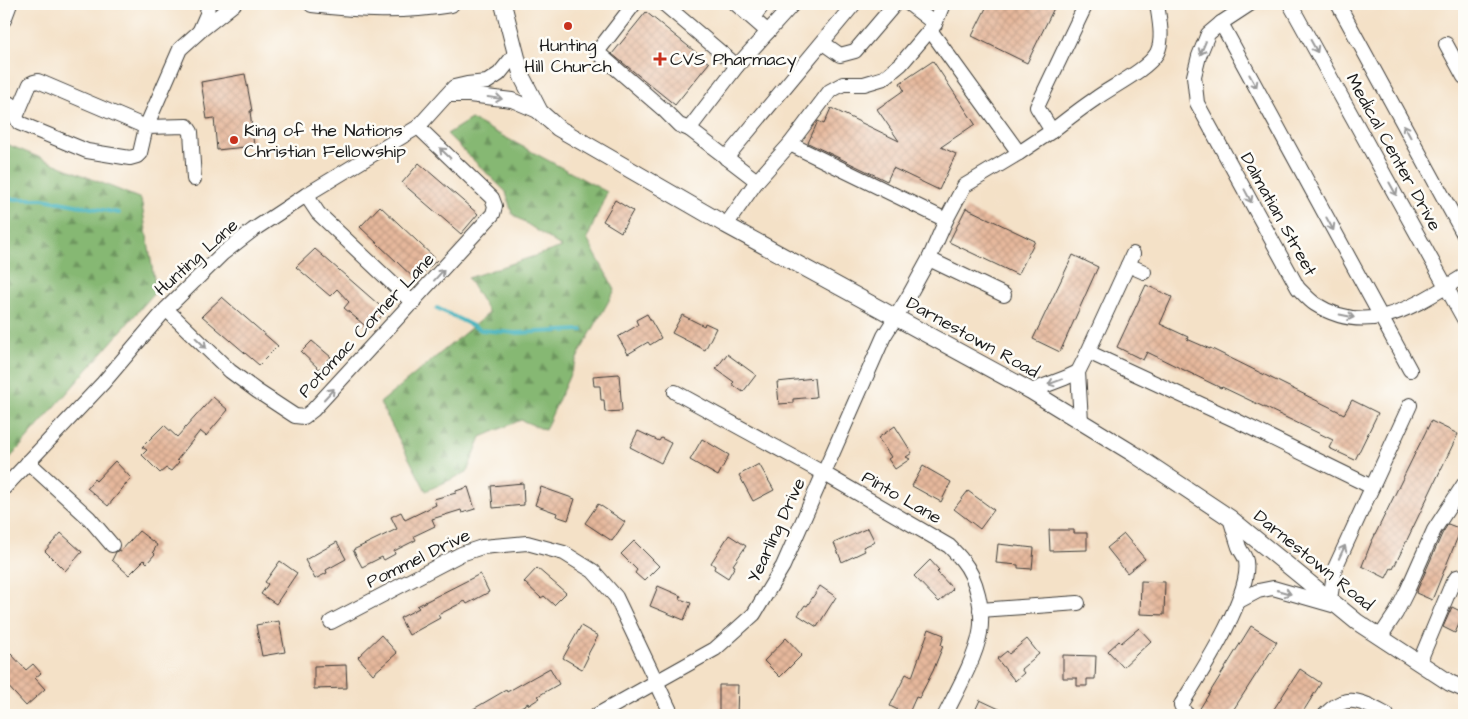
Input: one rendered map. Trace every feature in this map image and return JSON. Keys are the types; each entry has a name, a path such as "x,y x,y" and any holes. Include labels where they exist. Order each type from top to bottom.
{"main road":[{"path":"312,4 357,10 407,9 451,4"},
{"name":"Darnestown Road","path":"503,4 522,77 540,112 558,128 726,225 1031,391 1081,421 1230,518 1357,622 1450,683 1464,688"}],"street":[{"path":"4,20 10,4"},
{"path":"200,30 207,14 208,4"},
{"path":"194,179 191,132 187,126 146,127 38,81 30,84 16,117 16,121 19,123 87,150 130,158 137,156 140,153 146,127 180,49 200,30 234,4"},
{"path":"634,4 597,52 679,125 689,129 757,181"},
{"path":"664,4 738,66"},
{"path":"736,4 768,32"},
{"path":"753,18 764,4"},
{"path":"689,129 738,66 793,4"},
{"path":"726,158 854,4"},
{"path":"823,43 840,55 856,51 895,4"},
{"path":"909,4 932,27 1019,153 1149,62 1157,53 1160,37 1157,4"},
{"path":"726,225 757,181 790,144 830,91 843,84 864,84 884,78 900,64 932,27 943,4"},
{"path":"1052,131 1037,107 1086,4"},
{"name":"Dalmatian Street","path":"1250,4 1208,34 1199,56 1194,76 1197,103 1298,288 1315,304 1340,316 1366,320 1382,318 1407,309 1464,276"},
{"name":"Medical Center Drive","path":"1290,4 1464,319"},
{"name":"Medical Center Drive","path":"1338,4 1464,236"},
{"path":"1221,23 1410,370"},
{"path":"1446,44 1464,76"},
{"name":"Hunting Lane","path":"4,488 103,382 166,309 222,254 253,230 306,195 418,127 454,88 467,84 487,82 499,74 515,54"},
{"path":"448,95 469,95 512,100 540,112"},
{"path":"4,102 19,108"},
{"name":"Potomac Corner Lane","path":"166,309 230,371 295,416 304,417 313,410 413,304 494,214 495,206 492,198 418,127"},
{"path":"790,144 946,220"},
{"name":"Yearling Drive","path":"597,715 715,649 754,614 783,566 884,336 929,259 946,220 964,186 1019,153"},
{"path":"306,195 318,213 413,304"},
{"path":"929,259 1004,294"},
{"path":"1081,421 1078,372 1131,260 1144,272"},
{"path":"1088,352 1235,420 1372,487"},
{"path":"1031,391 1078,372"},
{"name":"Pinto Lane","path":"675,392 823,473 949,546 962,560 972,577 980,610 980,633 974,652 945,715"},
{"path":"1239,601 1258,591 1273,588 1335,603 1335,568 1408,410 1392,408"},
{"path":"28,462 89,518 112,545"},
{"path":"1380,637 1396,613 1434,530 1464,484"},
{"path":"1188,715 1180,706 1212,655 1239,601 1246,570 1246,559 1240,549 1230,518"},
{"name":"Pommel Drive","path":"331,622 461,554 482,547 526,543 564,553 593,571 616,597 672,715"},
{"path":"1419,663 1452,584 1457,577 1464,576"},
{"path":"980,610 1078,603"},
{"path":"1325,715 1340,702 1350,700 1359,701 1387,715"}],"green space":[{"path":"471,119 607,192 587,239 615,290 581,350 545,430 521,420 481,437 467,472 426,491 380,403 489,313 468,278 562,247 512,214 506,192 447,134"},
{"path":"4,143 141,199 156,291 4,465"}],"building":[{"path":"988,4 1056,4 1027,63 972,36"},
{"name":"CVS Pharmacy","path":"646,12 709,63 675,105 612,54"},
{"path":"933,61 975,124 941,147 956,154 939,190 893,168 887,181 808,143 818,121 824,124 831,108 899,141 877,109 904,90 900,83"},
{"path":"245,74 252,111 250,111 254,146 217,150 214,118 207,119 201,82"},
{"path":"419,163 478,214 461,234 402,183"},
{"path":"615,200 633,211 621,232 603,221"},
{"path":"380,206 437,260 416,280 360,227"},
{"path":"966,208 1035,241 1018,275 949,242"},
{"path":"315,249 386,311 369,329 344,308 349,302 337,289 330,296 296,267"},
{"path":"1073,255 1098,267 1060,352 1033,339"},
{"path":"1146,285 1172,297 1160,324 1188,337 1187,339 1210,348 1344,414 1352,400 1378,413 1355,460 1329,448 1333,440 1222,387 1147,352 1143,360 1117,347"},
{"path":"222,297 278,346 259,365 202,316"},
{"path":"647,314 661,338 650,345 648,342 628,354 618,337 638,325 636,320"},
{"path":"682,315 704,326 705,323 716,328 705,350 672,333"},
{"path":"312,341 331,357 319,369 301,352"},
{"path":"727,354 756,375 743,392 732,384 734,382 716,369"},
{"path":"619,374 622,411 605,412 604,400 601,400 600,386 594,386 593,376"},
{"path":"814,378 816,397 793,399 793,403 779,404 777,382"},
{"path":"213,397 228,410 206,436 200,431 177,460 179,462 171,471 166,468 160,473 142,455 147,450 142,447 164,425 177,437"},
{"path":"1431,421 1458,434 1393,569 1391,568 1386,578 1362,566 1371,543"},
{"path":"895,426 912,453 906,457 910,459 895,469 888,459 891,457 878,438"},
{"path":"638,431 659,441 661,438 671,443 661,463 630,447"},
{"path":"702,439 729,455 718,476 690,460"},
{"path":"115,461 131,478 108,506 87,488 94,479 96,481"},
{"path":"759,464 774,490 753,501 739,475"},
{"path":"923,466 951,482 941,502 912,486"},
{"path":"523,483 524,505 493,508 491,486"},
{"path":"468,487 475,509 462,513 461,510 432,519 435,526 414,536 416,540 394,551 395,554 384,560 382,557 362,567 353,550 397,529 391,517 401,512 405,520 436,505 434,499 456,493 456,491"},
{"path":"541,487 575,499 568,520 556,516 557,513 535,505"},
{"path":"968,491 994,510 980,529 954,509"},
{"path":"598,504 625,522 612,541 585,523"},
{"path":"1448,524 1461,529 1432,600 1416,593"},
{"path":"868,528 875,542 863,547 865,551 842,562 834,543"},
{"path":"1049,530 1074,530 1074,533 1087,533 1087,550 1050,551"},
{"path":"139,531 157,545 153,552 155,554 147,563 144,560 129,575 112,560 116,552 121,551"},
{"path":"61,533 82,552 65,571 45,551"},
{"path":"1124,534 1145,559 1127,573 1107,548"},
{"path":"729,535 746,546 733,565 735,566 728,578 714,569 715,566 711,563"},
{"path":"634,541 659,566 644,581 635,573 637,570 621,554"},
{"path":"337,542 346,559 326,570 327,573 315,579 305,560"},
{"path":"998,544 1034,548 1032,569 1018,568 1018,565 996,563"},
{"path":"930,560 939,570 937,572 953,589 939,602 914,576"},
{"path":"280,561 297,573 276,604 261,594 268,584 265,582"},
{"path":"537,568 566,593 554,605 544,596 541,598 524,582"},
{"path":"480,574 489,592 467,604 465,601 438,615 440,618 409,635 400,618 419,608 417,606"},
{"path":"1141,581 1165,582 1164,615 1140,614"},
{"path":"658,586 681,596 680,599 691,603 684,620 650,606"},
{"path":"820,586 836,597 817,627 798,615 805,605 807,606"},
{"path":"1452,607 1464,613 1455,633 1443,627"},
{"path":"279,621 285,652 262,656 256,625"},
{"path":"581,626 598,636 582,669 563,658"},
{"path":"1251,626 1277,642 1230,715 1208,715 1199,710"},
{"path":"1139,628 1151,641 1123,667 1108,651"},
{"path":"929,629 944,635 941,645 943,646 933,671 919,698 916,697 908,715 890,706 906,674 912,677"},
{"path":"381,635 397,653 373,674 358,657"},
{"path":"786,638 802,655 780,677 764,661"},
{"path":"1027,639 1039,654 1021,669 1024,673 1015,681 997,659 1007,651 1009,654"},
{"path":"11,654 26,670 33,664 41,673 35,678 45,689 26,706 4,682 4,660"},
{"path":"1063,655 1096,656 1095,679 1087,679 1087,686 1077,686 1077,678 1063,678"},
{"path":"346,665 347,688 314,689 314,666"},
{"path":"550,668 559,684 538,696 540,698 529,705 528,703 507,715 463,715 506,690 507,692"},
{"path":"1300,669 1321,683 1301,715 1270,715"},
{"path":"719,685 738,685 737,715 719,715"},
{"path":"980,700 1012,715 973,715"}],"waterway":[{"path":"4,199 43,199 119,213"},
{"path":"437,308 481,330 515,333 582,330"}],"place":[{"name":"Hunting Hill Church","path":"568,26"},
{"name":"CVS Pharmacy","path":"660,59"},
{"name":"King of the Nations Christian Fellowship","path":"234,140"}]}
